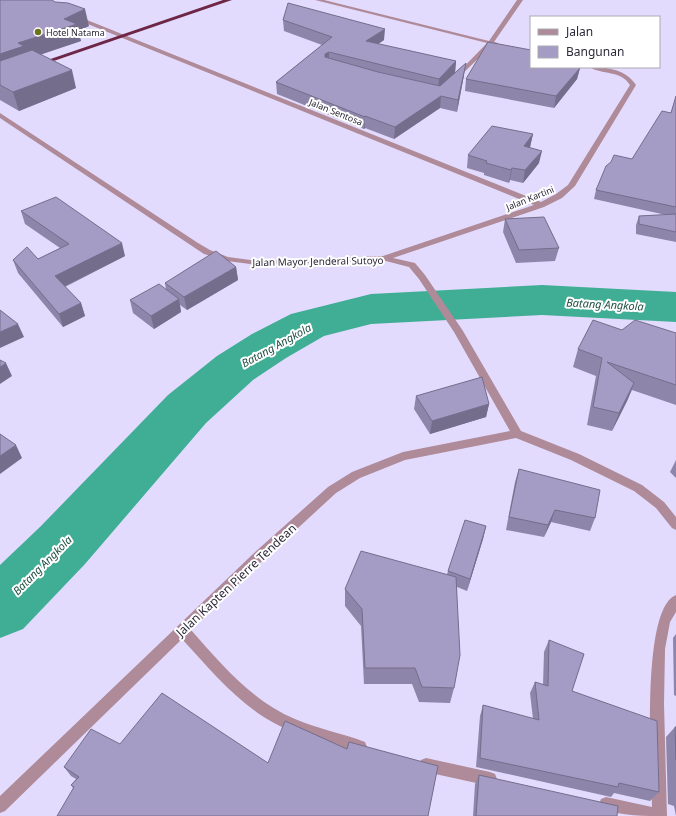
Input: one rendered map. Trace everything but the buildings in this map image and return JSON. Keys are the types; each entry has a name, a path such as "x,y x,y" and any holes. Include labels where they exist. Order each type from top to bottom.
{"highway":[{"path":"29,68 229,0"}],"street":[{"path":"318,0 502,45"},
{"path":"453,82 491,42 520,0"},
{"name":"Jalan Sentosa","path":"67,14 541,205"},
{"name":"Jalan Kartini","path":"382,258 541,205 559,196 571,186 633,86 624,76 596,68"},
{"name":"Jalan Mayor Jenderal Sutoyo","path":"0,115 195,245 217,256 241,262 276,264 382,258 408,264 415,268 458,331 517,434"},
{"path":"517,434 574,458 638,488 660,505 676,525"},
{"name":"Jalan Kapten Pierre Tendean","path":"0,806 257,558 332,490 356,475 403,456 517,434"},
{"path":"591,801 659,816 657,704 659,649 664,621 676,601"},
{"path":"182,630 226,676 269,713 296,727 369,750"},
{"path":"411,761 501,781"}],"waterway":[{"name":"Batang Angkola","path":"0,608 63,545 187,409 235,368 269,346 308,325 371,309 542,300 676,307"}],"place":[{"name":"Hotel Natama","path":"38,32"}]}
